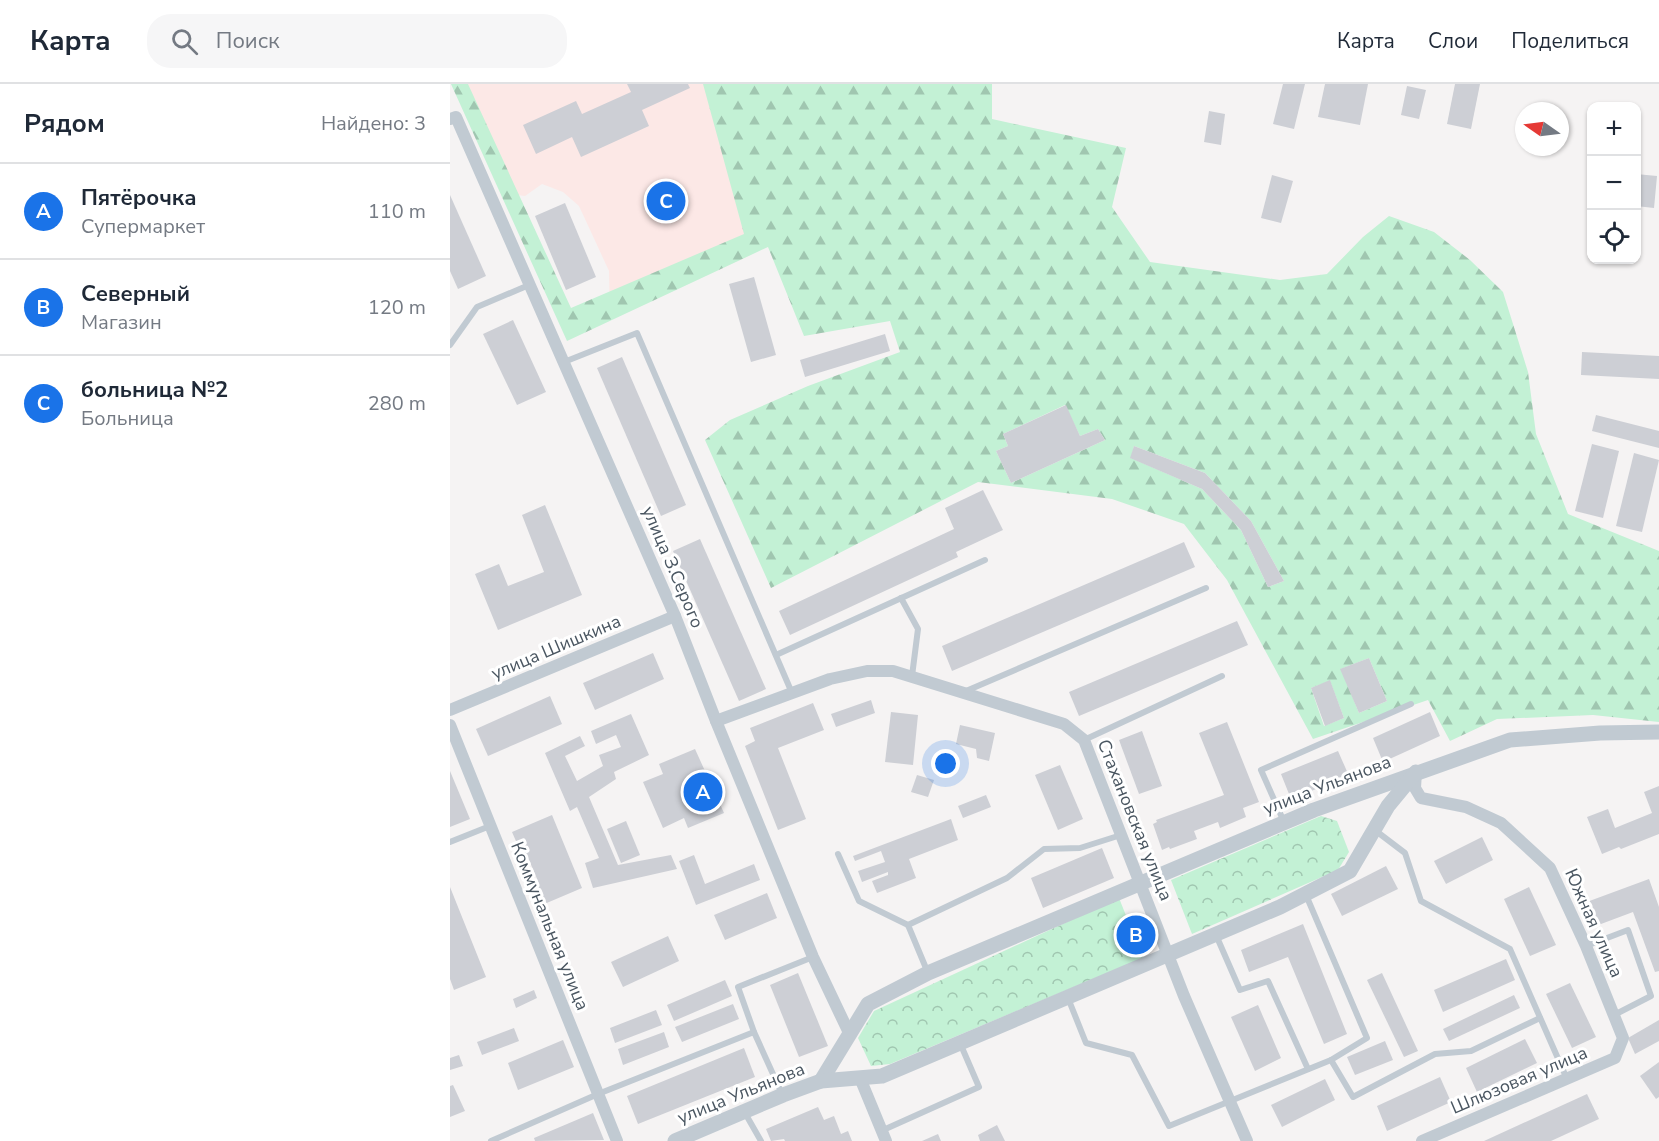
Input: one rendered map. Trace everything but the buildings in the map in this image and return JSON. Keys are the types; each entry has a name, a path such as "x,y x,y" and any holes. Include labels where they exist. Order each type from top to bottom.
{"street":[{"name":"улица З.Серого","path":"453,118 675,616 813,957 850,1035"},
{"name":"улица Шишкина","path":"450,710 675,616"},
{"name":"Стахановская улица","path":"716,721 830,679 867,671 893,671 1064,724 1084,740 1184,996 1247,1141"},
{"name":"Коммунальная улица","path":"450,725 617,1141"},
{"path":"1416,772 1510,740 1600,733 1659,732"},
{"name":"улица Ульянова","path":"821,1082 868,1004 928,973 1284,822 1416,772"},
{"name":"улица Ульянова","path":"675,1141 783,1095 821,1082 882,1076 1280,907 1350,870 1388,806 1416,772"},
{"name":"Южная улица","path":"1416,772 1415,788 1421,798 1466,807 1500,823 1551,868 1586,946 1623,1038 1615,1058"},
{"name":"Шлюзовая улица","path":"1422,1141 1437,1138 1615,1058"},
{"path":"860,1078 883,1136"}],"lane":[{"path":"450,345 477,307 529,285"},
{"path":"563,362 637,333 792,693"},
{"path":"776,655 985,560"},
{"path":"963,693 1206,588"},
{"path":"901,598 918,629 912,677"},
{"path":"1084,740 1222,676"},
{"path":"1284,822 1261,770 1411,704"},
{"path":"450,842 490,826"},
{"path":"1374,829 1405,853 1421,901 1510,949 1567,1078"},
{"path":"908,925 1007,878 1044,849 1080,848 1121,835"},
{"path":"838,854 859,901 908,925 928,973"},
{"path":"1068,997 1086,1043 1132,1055 1168,1126 1331,1060 1367,1038 1306,894"},
{"path":"1586,946 1628,930 1651,996 1614,1015"},
{"path":"1215,935 1240,990 1268,981 1308,1069"},
{"path":"783,1095 754,1032 738,987 813,957"},
{"path":"1331,1060 1353,1097 1435,1054 1471,1051 1540,1018"},
{"path":"491,1141 754,1032"},
{"path":"883,1136 979,1087 960,1043"},
{"path":"744,1112 761,1141"}],"shaded area":[{"path":"464,84 745,84 746,257 610,320 609,271 579,206 563,192 542,184 525,196 510,194"}],"green space":[{"path":"451,84 468,84 571,308 744,234 703,84 992,84 992,119 1126,148 1112,207 1150,262 1280,280 1327,274 1363,237 1389,216 1434,232 1470,260 1503,292 1528,372 1536,434 1568,514 1659,551 1659,722 1593,715 1497,719 1450,741 1428,700 1313,739 1227,580 1184,524 1112,499 978,482 771,588 705,440 730,420 808,386 900,352 890,321 804,336 768,247 567,341","holes":["1065,405 1080,436 1098,429 1105,440 1011,483 996,451 1008,446 1003,434","1134,446 1205,473 1251,521 1284,581 1268,587 1241,530 1202,489 1131,458","1369,658 1387,701 1359,713 1341,669","1330,681 1344,718 1324,726 1311,688"]},
{"path":"1321,816 1337,821 1349,852 1338,870 1192,934 1171,880"},
{"path":"1119,898 1143,958 890,1064 871,1066 858,1038 874,1011"}],"place":[{"name":"больница №2","path":"666,201"},
{"name":"Пятёрочка","path":"703,792"},
{"name":"Северный","path":"1136,935"}]}
